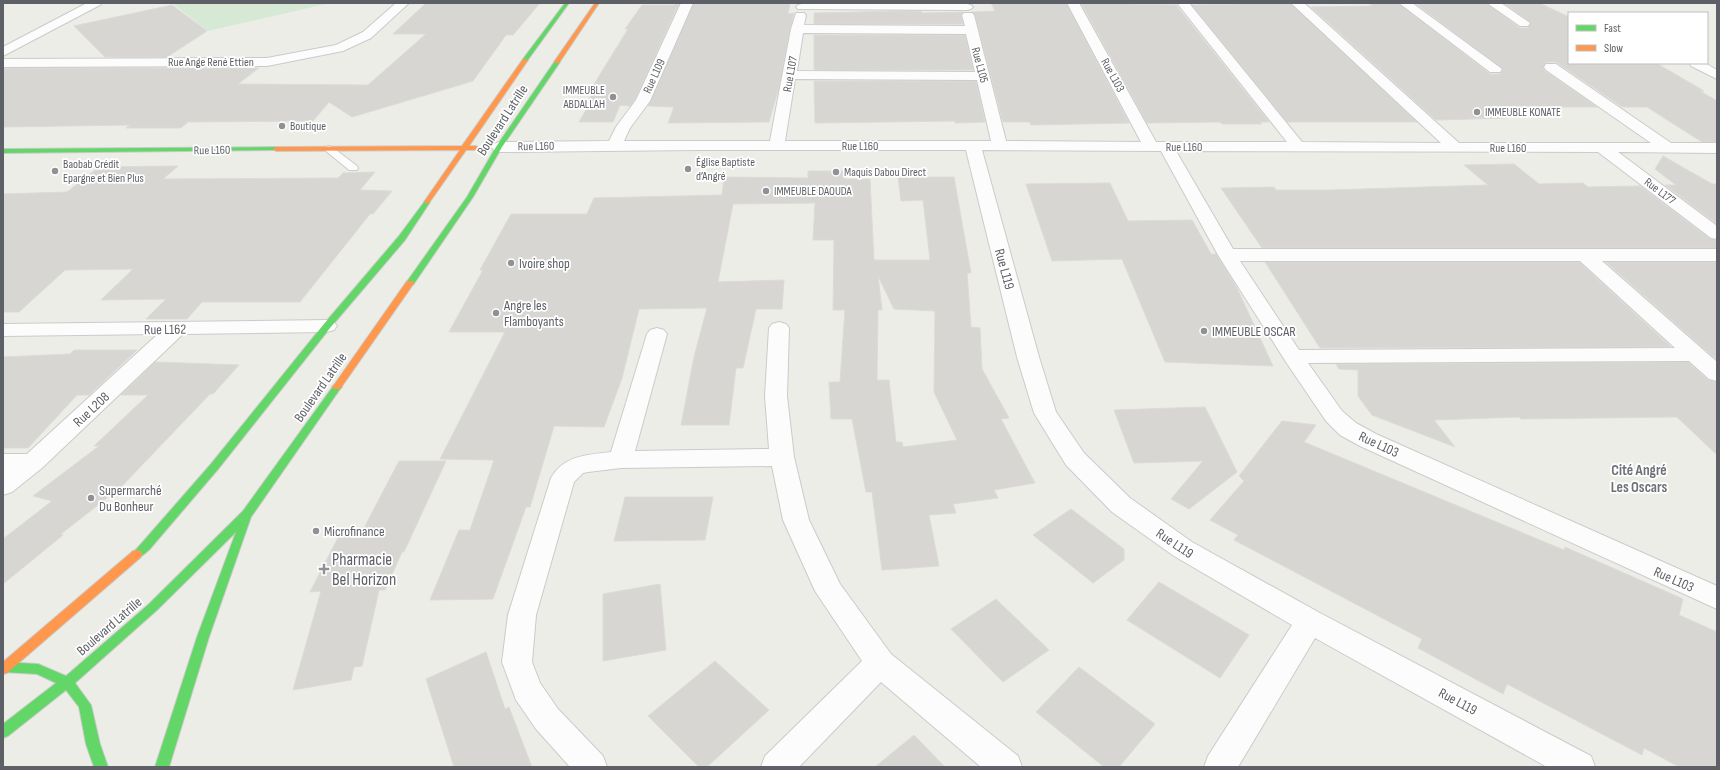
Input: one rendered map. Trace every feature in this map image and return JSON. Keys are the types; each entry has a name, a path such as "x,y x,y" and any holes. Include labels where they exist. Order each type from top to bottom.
{"main road":[{"name":"Boulevard Latrille","path":"4,668 144,547 215,466 327,326 402,238 508,82 568,3"},
{"name":"Boulevard Latrille","path":"3,732 67,682 153,606 248,514 470,197 500,147 597,3"},
{"name":"Rue L160","path":"3,151 500,147"},
{"path":"162,767 203,638 248,514"},
{"path":"4,668 38,669 67,682 85,705 93,744 101,767"}],"street":[{"path":"3,52 96,3"},
{"name":"Rue Ange René Ettien","path":"3,62 267,62 339,48 367,35 403,3"},
{"name":"Rue L109","path":"615,145 623,127 643,101 687,3"},
{"name":"Rue L103","path":"1073,3 1159,147 1227,255 1293,357 1334,416 1348,429 1368,440 1717,598"},
{"path":"1183,3 1297,146"},
{"path":"1297,3 1456,148"},
{"path":"1405,3 1495,69"},
{"path":"1493,3 1524,23"},
{"path":"802,5 966,5"},
{"name":"Rue L107","path":"777,146 802,5"},
{"name":"Rue L105","path":"966,5 1000,146"},
{"path":"798,29 971,30"},
{"path":"1698,64 1717,74"},
{"path":"1551,67 1668,148"},
{"path":"789,75 984,76"},
{"name":"Rue L160","path":"500,147 615,145 1717,148"},
{"name":"Rue L119","path":"973,146 1028,357 1045,413 1075,459 1121,505 1183,549 1310,621 1580,767"},
{"name":"Rue L177","path":"1602,148 1717,234"},
{"path":"1227,255 1717,255"},
{"path":"1584,255 1717,374"},
{"name":"Rue L162","path":"3,330 327,326"},
{"path":"779,328 776,396 782,457 796,520 826,584 880,663 1006,767"},
{"name":"Rue L208","path":"3,486 33,462 176,329"},
{"path":"622,460 657,334"},
{"path":"1293,357 1695,354"},
{"path":"591,767 546,719 527,690 517,662 522,615 564,478 574,467 588,463 622,460 782,457"},
{"path":"3,463 33,462"},
{"path":"1220,767 1310,621"},
{"path":"778,767 880,663"}],"lane":[{"path":"329,149 353,168"}],"green space":[{"path":"172,3 330,3 208,31"}],"building":[{"path":"540,3 513,35 506,35 473,81 352,117 329,102 313,121 188,122 181,128 126,128 130,125 3,127 3,68 259,68 238,84 368,85 426,34 393,34 425,4"},
{"path":"675,3 679,3 635,99 630,106 620,105 613,122 579,122 589,105 585,104 598,86 593,86 628,29 625,29 642,5 675,5"},
{"path":"694,3 790,3 788,14 794,13 779,87 769,122 668,123 674,107 648,106"},
{"path":"991,3 1066,3 1129,123 1031,125 1030,122 1003,122 975,15 972,12 995,11"},
{"path":"1081,3 1176,5 1269,122 1260,122 1262,124 1222,124 1220,122 1147,123"},
{"path":"1288,3 1417,122 1287,122 1192,5"},
{"path":"1368,3 1398,3 1490,74 1500,74 1503,69 1415,3 1486,3 1520,28 1528,28 1531,23 1504,3 1539,3 1568,17 1568,64 1658,64 1704,91 1700,91 1717,101 1717,142 1702,142 1647,107 1622,107 1556,62 1546,62 1543,68 1545,71 1597,107 1492,107 1507,118 1436,120 1311,7 1373,6"},
{"path":"172,5 207,31 167,57 105,57 74,26"},
{"path":"921,11 922,13 963,12 961,15 963,24 814,24 814,13"},
{"path":"814,35 965,35 973,70 814,70"},
{"path":"814,81 976,81 985,122 815,123"},
{"path":"1663,156 1712,184 1717,184 1717,224 1665,185 1676,185 1655,169"},
{"path":"1514,164 1539,184 1583,183 1588,187 1640,186 1710,239 1717,240 1717,248 1262,248 1221,188 1274,187 1276,190 1330,190 1488,185 1464,165"},
{"path":"178,166 163,179 338,178 343,173 375,172 360,190 392,191 373,214 370,214 300,302 202,302 187,319 146,319 166,299 101,300 133,269 65,270 19,312 3,312 3,194 67,192 99,167"},
{"path":"808,171 845,171 845,179 870,179 874,260 930,260 923,200 901,201 898,177 954,177 971,273 967,273 971,327 980,328 982,369 1009,418 1001,419 1035,483 994,490 998,498 953,504 956,513 929,515 939,566 882,570 872,492 866,492 852,419 831,419 829,382 840,382 845,310 833,310 834,240 813,240 815,203 733,204 718,282 784,280 782,309 756,309 743,368 736,368 729,425 681,425 694,357 707,308 639,309 622,378 604,427 554,426 530,507 526,507 493,599 430,600 459,530 470,530 494,460 440,459 505,332 449,332 483,270 480,270 511,214 587,214 594,198 722,195 724,177 808,178","holes":["878,276 894,309 935,311 934,392 957,440 903,447 902,442 896,442 889,380 877,380 878,310 882,310"]},
{"path":"1110,183 1128,221 1192,220 1211,254 1216,254 1236,286 1273,366 1165,362 1122,259 1052,261 1026,184"},
{"path":"1265,262 1579,262 1671,347 1320,348"},
{"path":"1606,262 1717,262 1717,360"},
{"path":"74,350 137,350 89,395 77,395 28,448 3,448 3,357 70,354"},
{"path":"155,362 239,365 213,394 210,394 121,487 61,534 63,535 3,584 3,539 52,501 33,496 99,446 94,446 148,395 121,395"},
{"path":"1688,362 1708,380 1717,382 1717,455 1677,417 1521,419 1519,417 1434,420 1455,447 1372,415 1358,396 1358,370 1339,369 1336,364"},
{"path":"1205,407 1237,472 1189,509 1171,499 1203,461 1134,463 1114,410"},
{"path":"1282,421 1316,425 1304,442 1564,550 1565,547 1683,599 1679,615 1717,632 1717,767 1679,767 1644,748 1642,755 1507,684 1503,694 1418,648 1422,639 1234,540 1238,535 1210,520 1244,481 1239,476"},
{"path":"399,461 446,461 385,590 379,590 362,666 354,667 351,680 293,690 321,591 310,592 343,528 364,528"},
{"path":"625,497 713,497 705,540 614,541"},
{"path":"1071,509 1124,549 1124,560 1093,583 1033,535"},
{"path":"1159,582 1249,635 1220,678 1127,620"},
{"path":"660,584 666,650 603,661 603,594"},
{"path":"996,599 1049,650 1003,682 951,629"},
{"path":"486,652 505,709 509,707 532,767 454,767 426,679"},
{"path":"715,661 769,710 707,767 699,767 648,716"},
{"path":"1079,667 1155,724 1119,767 1104,767 1036,712"},
{"path":"914,735 945,767 875,767"}],"traffic: fast":[{"path":"525,60 567,3"},
{"path":"410,283 470,197 499,147 557,62"},
{"path":"3,151 276,149"},
{"path":"137,554 145,547 215,466 327,326 402,238 427,202"},
{"path":"3,732 67,682 153,607 247,514 337,387"},
{"path":"162,767 203,637 246,518"},
{"path":"5,667 38,669 67,682 85,705 93,744 101,767"}],"traffic: slow":[{"path":"557,62 597,3"},
{"path":"427,202 525,60"},
{"path":"276,149 476,148"},
{"path":"337,387 410,283"},
{"path":"3,669 137,554"}],"place":[{"name":"IMMEUBLE ABDALLAH","path":"613,97"},
{"name":"IMMEUBLE KONATE","path":"1477,112"},
{"name":"Boutique","path":"282,126"},
{"name":"Église Baptiste d’Angré","path":"688,169"},
{"name":"Baobab Crédit Epargne et Bien Plus","path":"55,171"},
{"name":"Maquis Dabou Direct","path":"836,172"},
{"name":"IMMEUBLE DAOUDA","path":"766,191"},
{"name":"Ivoire shop","path":"511,263"},
{"name":"Angre les Flamboyants","path":"496,313"},
{"name":"IMMEUBLE OSCAR","path":"1204,331"},
{"name":"Supermarché Du Bonheur","path":"91,498"},
{"name":"Microfinance","path":"316,531"},
{"name":"Pharmacie Bel Horizon","path":"324,569"}],"district":[{"name":"Cité Angré Les Oscars","path":"1639,478"}]}
